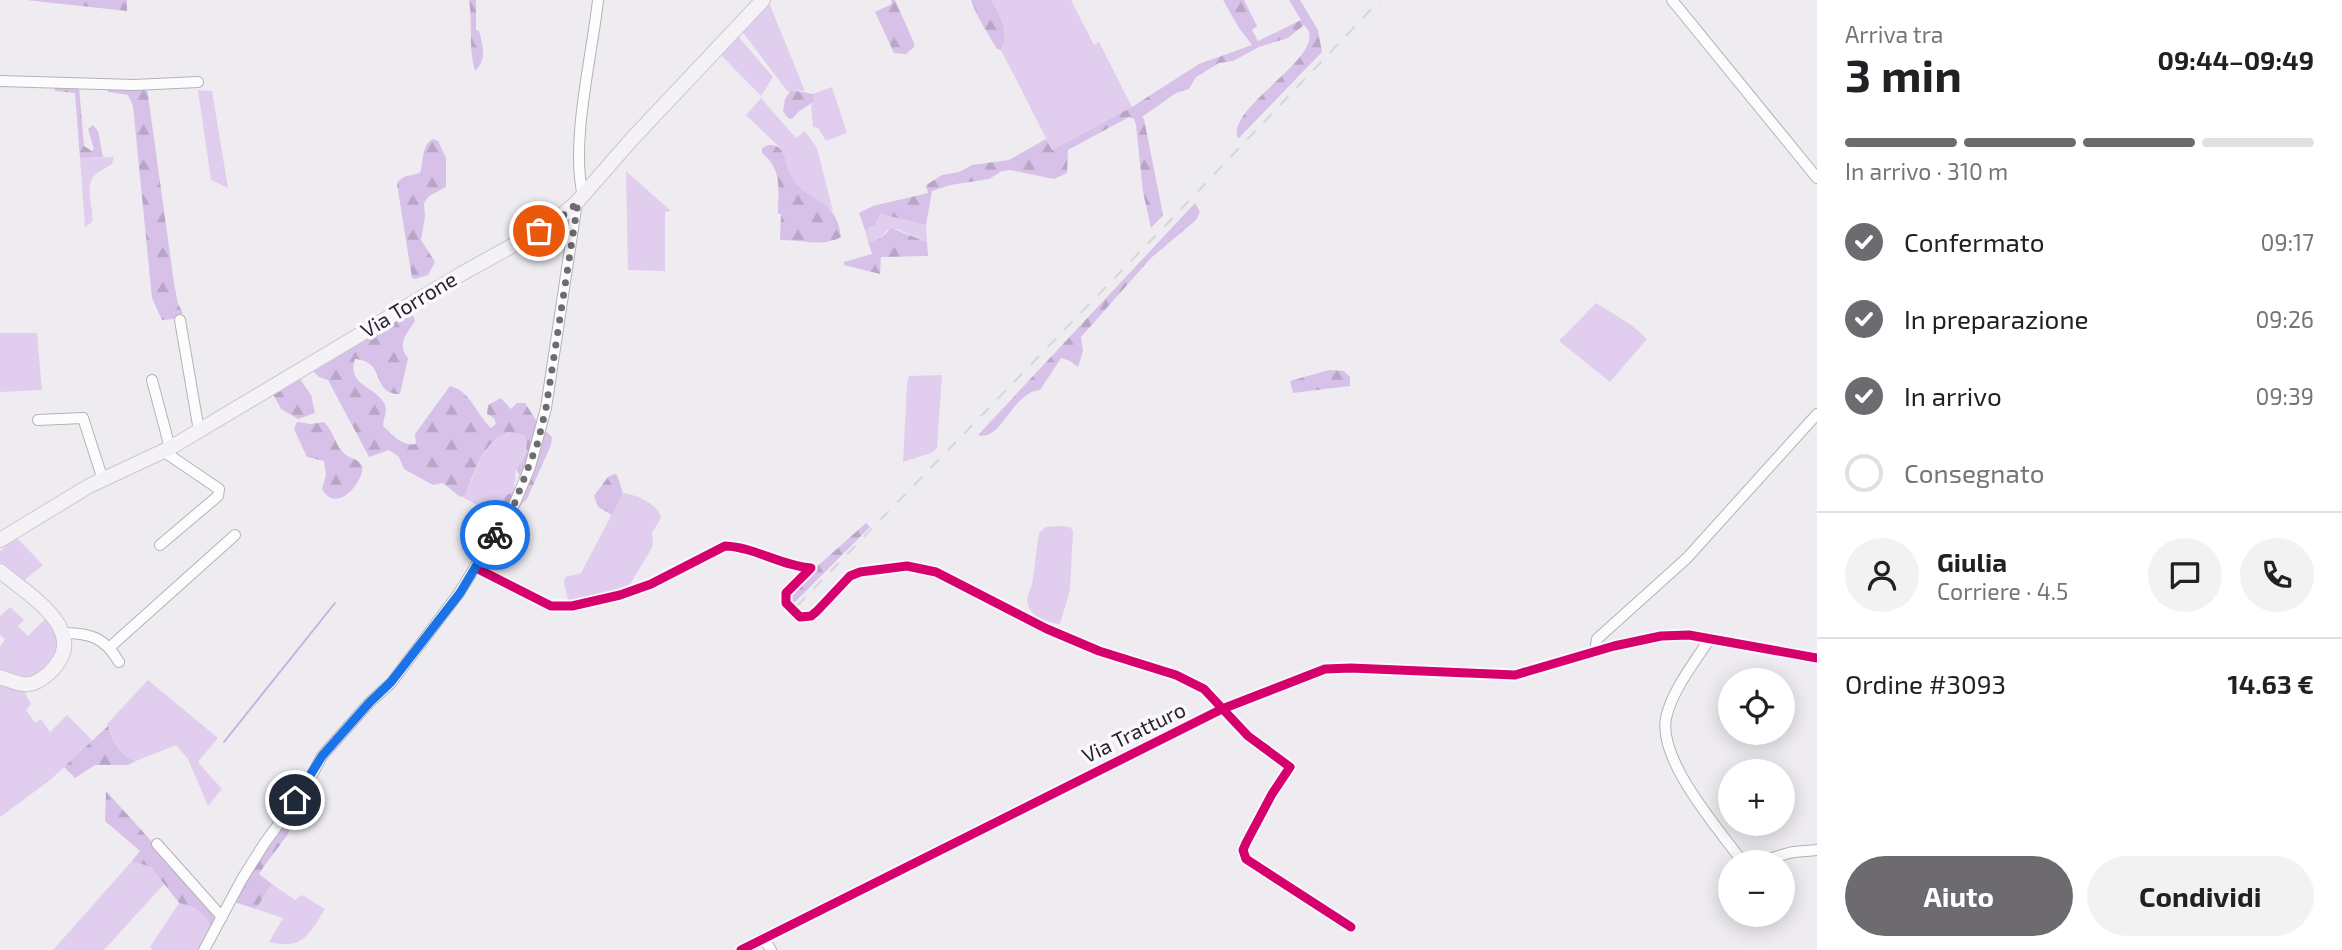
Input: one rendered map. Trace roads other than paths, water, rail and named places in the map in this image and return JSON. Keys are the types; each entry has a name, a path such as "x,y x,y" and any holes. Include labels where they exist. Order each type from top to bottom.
{"main road":[{"name":"Via Torrone","path":"0,540 33,518 199,431 463,273 553,223 580,199 632,139 763,0"},
{"path":"0,571 50,614 64,634 66,643 60,661 38,682 23,685 0,677"}],"street":[{"path":"204,950 264,844 305,788 322,756 391,682 460,593 514,505 538,442 546,408 580,199 578,175 582,120 598,0"},
{"path":"1672,0 1817,178"},
{"path":"0,81 134,85 198,82"},
{"path":"180,320 199,431"},
{"path":"152,380 166,449 219,489 218,496 160,545"},
{"path":"1595,651 1597,639 1687,558 1817,414"},
{"path":"38,420 83,418 103,480"},
{"path":"110,647 235,535"},
{"path":"475,568 551,606 572,606 620,595 651,584 725,546 738,546 794,567 811,568 786,593 786,603 800,617 811,616 850,576 860,572 907,566 936,572 1057,634 1176,675 1204,690 1248,736 1290,767 1246,843 1243,850 1246,859 1351,927"},
{"path":"64,634 83,634 110,647 118,662"},
{"name":"Via Tratturo","path":"741,950 1222,709 1325,669 1515,675 1595,651 1661,636 1689,635 1817,658"},
{"path":"1710,638 1675,695 1666,716 1664,731 1668,749 1701,806 1739,857 1747,862 1762,861 1792,852 1817,850"},
{"path":"157,844 222,917"},
{"path":"763,938 771,950"}],"waterway":[{"path":"224,742 335,603"}],"railway":[{"path":"797,606 1380,0"}]}
